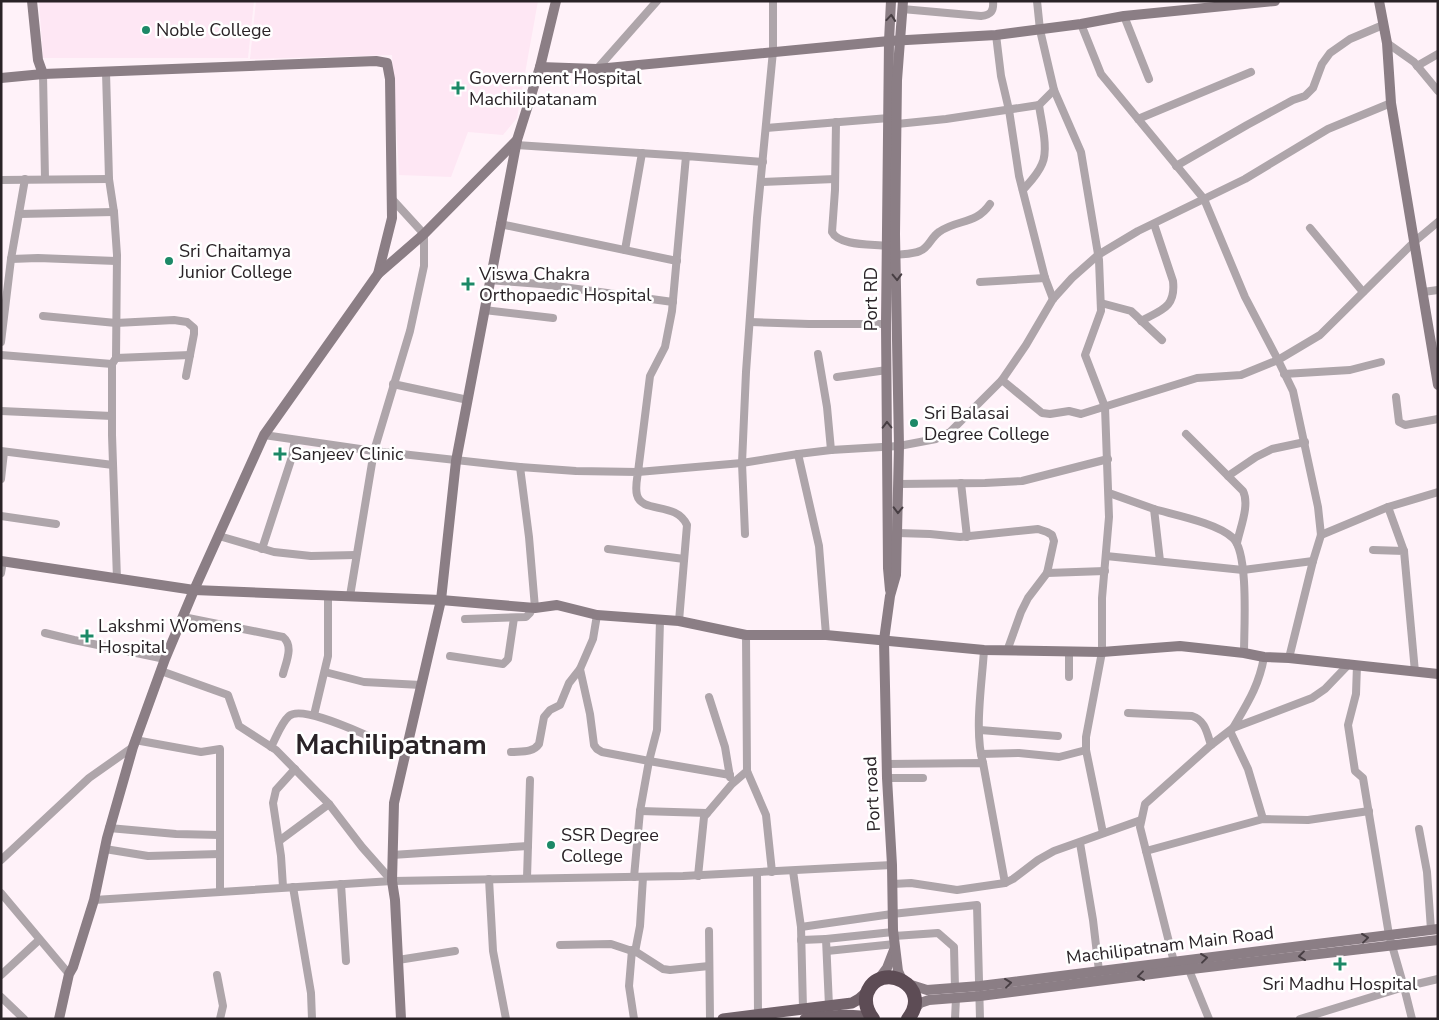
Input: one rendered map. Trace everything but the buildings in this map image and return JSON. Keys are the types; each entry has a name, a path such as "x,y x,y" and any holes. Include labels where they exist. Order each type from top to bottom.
{"highway":[{"path":"873,1018 866,1005 868,991 878,980 886,977 894,977 905,982 915,998 910,1016"}],"main road":[{"path":"829,1013 852,1003 868,991"},
{"path":"723,1019 758,1014 829,1013 873,1018"}],"street":[{"path":"32,1 38,60 43,74 45,179"},
{"path":"401,1019 395,900 392,882 394,803 441,600 456,461 516,143 540,66 556,1"},
{"path":"597,69 656,1"},
{"path":"745,534 742,464 750,322 772,51 773,1"},
{"path":"890,596 896,575 899,446 892,1"},
{"path":"894,40 902,5 987,16 994,8 993,1"},
{"path":"1037,1 1040,30 1054,90 1081,152 1098,255 1101,311 1085,355 1105,407 1110,517 1102,598 1102,652 1086,737 1086,750 1103,833"},
{"path":"540,66 597,69 894,40 996,35 1081,24 1124,16 1275,1"},
{"path":"1379,1 1387,43 1392,103 1414,242 1435,356 1438,385"},
{"path":"1124,16 1149,79"},
{"path":"1081,24 1101,74 1204,199 1245,297 1293,391 1318,507 1321,535 1289,658"},
{"path":"1176,166 1246,125 1293,100 1305,96 1313,88 1322,64 1330,53 1350,39 1383,25"},
{"path":"996,35 1001,76 1009,110 1019,176 1045,278 1053,299"},
{"path":"1387,43 1416,66 1438,91"},
{"path":"1416,66 1438,54"},
{"path":"1,78 43,74 387,62 390,79 392,218 378,274"},
{"path":"106,72 109,179 114,212 116,261 116,324 112,416 117,579"},
{"path":"1138,119 1250,72"},
{"path":"766,128 836,122 946,119 1039,105 1054,90"},
{"path":"264,435 456,461 576,471 638,472 742,464 798,454 899,446 936,439 950,432 1002,380 1026,345 1053,299 1072,278 1098,255 1154,224 1246,179 1328,129 1392,103"},
{"path":"1023,190 1038,173 1043,164 1045,154 1039,105"},
{"name":"Port RD","path":"890,596 888,568 886,324 887,246 893,121"},
{"path":"836,122 832,232 841,241 887,246"},
{"path":"59,1019 69,974 73,967 94,900 109,828 134,744 164,659 264,435 378,274 424,234 516,143 763,162"},
{"path":"625,250 642,153"},
{"path":"680,620 687,525 684,518 677,513 644,505 639,500 636,488 650,376 668,335 673,302 686,156"},
{"path":"1,180 109,179"},
{"path":"761,182 835,179"},
{"path":"1,342 11,259 25,180"},
{"path":"350,596 374,451 410,331 424,266 424,234 392,199"},
{"path":"896,254 921,251 927,247 940,230 978,217 985,212 990,204"},
{"path":"19,214 114,212"},
{"path":"1002,380 1036,409 1045,414 1069,410 1082,414 1197,378 1241,375 1278,360 1320,335 1414,242 1438,222"},
{"path":"500,224 677,261"},
{"path":"1141,321 1169,305 1174,291 1173,281 1154,224"},
{"path":"1310,228 1363,292"},
{"path":"11,259 38,258 116,261"},
{"path":"980,282 1045,278"},
{"path":"490,280 541,284 673,302"},
{"path":"1423,292 1438,290"},
{"path":"1101,303 1131,312 1162,340"},
{"path":"484,310 553,318"},
{"path":"43,316 116,324 174,320 187,322 194,328 186,376"},
{"path":"750,322 886,324"},
{"path":"818,354 828,407 831,450"},
{"path":"1,355 114,361 190,355"},
{"path":"1284,374 1350,370 1381,362"},
{"path":"837,377 887,370"},
{"path":"394,384 468,400"},
{"path":"1396,397 1399,422 1402,424 1438,419"},
{"path":"1,411 112,416"},
{"path":"1186,434 1243,491 1245,496 1246,504 1237,542 1243,570 1244,653"},
{"path":"262,549 291,460 295,440"},
{"path":"1228,476 1256,457 1272,449 1304,442"},
{"path":"1,480 3,452 113,465"},
{"path":"798,454 819,546 826,635"},
{"path":"898,484 1022,481 1108,460"},
{"path":"465,619 526,617 534,607 529,537 520,467"},
{"path":"961,483 967,537"},
{"path":"1321,535 1388,507 1438,492"},
{"path":"1109,494 1221,530 1237,542"},
{"path":"1388,507 1404,552 1415,672"},
{"path":"1154,509 1160,561"},
{"path":"1,516 56,524"},
{"path":"897,533 967,537 1038,529 1052,535 1054,541 1047,573 1028,598 1007,651"},
{"path":"219,536 262,549 311,556 356,555"},
{"path":"608,549 684,559"},
{"path":"1372,550 1404,552"},
{"path":"1106,556 1243,570 1313,561"},
{"path":"1,573 2,561 194,590 441,600 534,607 556,605 598,615 680,620 746,635 826,635 1007,651 1102,652 1180,646 1264,657 1438,674"},
{"path":"1047,573 1104,571"},
{"path":"314,715 328,656 328,596"},
{"name":"Port road","path":"890,596 884,640 887,778 893,884 892,914 898,971 905,982"},
{"path":"511,752 529,751 536,748 539,744 544,717 550,710 560,705 569,683 580,669 593,639 598,615"},
{"path":"183,617 283,637 290,646 283,674"},
{"path":"450,656 503,664 508,659 514,618"},
{"path":"634,877 640,811 656,730 660,620"},
{"path":"45,633 164,659"},
{"path":"746,635 747,771 766,815 772,872"},
{"path":"984,650 980,754 1005,883"},
{"path":"1070,652 1070,677"},
{"path":"1231,730 1255,691 1262,674 1264,657"},
{"path":"1174,962 1140,827 1145,804 1211,745 1231,730 1312,698 1353,665"},
{"path":"1353,665 1356,694 1348,725 1355,771 1363,778 1390,940 1412,1019"},
{"path":"580,669 590,714 592,739 597,749 602,752 730,775"},
{"path":"161,670 228,695 239,726 271,747 295,769 329,804 392,882"},
{"path":"325,672 379,684 421,685"},
{"path":"709,697 722,737 732,784"},
{"path":"271,747 290,714 297,712 314,715 372,736"},
{"path":"1128,713 1192,716 1198,718 1203,723 1211,745"},
{"path":"980,730 1058,736"},
{"path":"1231,730 1248,769 1263,819"},
{"path":"1,860 89,778 134,744 200,752 220,749 220,891"},
{"path":"980,754 1019,753 1059,757 1086,750"},
{"path":"887,764 983,763"},
{"path":"283,887 273,803 276,790 295,769"},
{"path":"698,876 704,817 732,784 747,771"},
{"path":"887,778 922,778"},
{"path":"526,878 530,780"},
{"path":"279,841 329,804"},
{"path":"640,811 707,813"},
{"path":"1146,851 1263,819 1308,820 1369,811"},
{"path":"893,884 911,883 957,890 1005,883 1013,880 1038,860 1054,851 1142,820"},
{"path":"109,828 176,834 220,835"},
{"path":"1419,829 1427,872 1434,929"},
{"path":"1080,843 1093,920 1099,971"},
{"path":"392,855 528,846"},
{"path":"106,849 148,856 220,854"},
{"path":"94,900 341,884 526,878 698,876 892,865"},
{"path":"793,871 801,927 804,1014"},
{"path":"757,873 758,1014"},
{"path":"634,1019 629,986 633,951 640,926 643,877"},
{"path":"489,879 493,951 506,1019"},
{"path":"341,884 346,962"},
{"path":"293,887 309,984 312,1019"},
{"path":"1,892 69,974"},
{"path":"801,927 892,914 977,905 980,1019"},
{"name":"Machilipatnam Main Road","path":"910,1016 920,1003 956,993 1390,940 1434,929"},
{"path":"709,931 710,1019"},
{"path":"827,951 938,932 954,946 955,1019"},
{"path":"826,939 829,1013"},
{"path":"1,975 39,940"},
{"path":"802,940 894,940"},
{"name":"Port road","path":"878,980 887,968 894,940"},
{"name":"Machilipatnam Main Road","path":"1390,940 1438,940"},
{"path":"560,945 611,944 649,958 663,968 670,970 709,966"},
{"path":"398,960 455,951"},
{"name":"Machilipatnam Main Road","path":"980,991 1099,971 1174,962 1187,965"},
{"path":"1187,965 1209,1019"},
{"path":"216,975 223,1006 220,1019"},
{"path":"1300,1019 1438,978"},
{"name":"Machilipatnam Main Road","path":"905,982 927,990 956,993"},
{"path":"1,997 24,1019"}],"shaded area":[{"name":"Noble College","path":"39,1 254,1 248,58 43,58"},
{"name":"Government Hospital Machilipatanam","path":"256,1 538,1 517,118 503,135 468,132 451,177 399,175 392,55 250,59"}],"place":[{"name":"Noble College","path":"146,30"},
{"name":"Government Hospital Machilipatanam","path":"458,88"},
{"name":"Sri Chaitamya Junior College","path":"169,261"},
{"name":"Viswa Chakra Orthopaedic Hospital","path":"468,284"},
{"name":"Sri Balasai Degree College","path":"914,423"},
{"name":"Sanjeev Clinic","path":"280,454"},
{"name":"Lakshmi Womens Hospital","path":"87,636"},
{"name":"SSR Degree College","path":"551,845"},
{"name":"Sri Madhu Hospital","path":"1340,964"}],"district":[{"name":"Machilipatnam","path":"391,745"}]}
